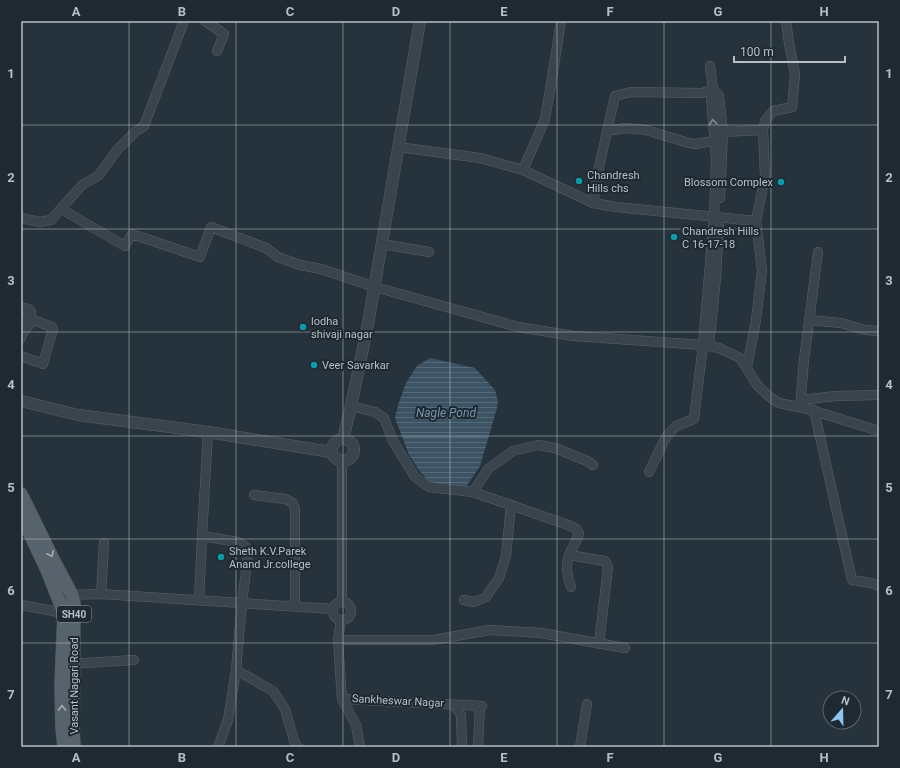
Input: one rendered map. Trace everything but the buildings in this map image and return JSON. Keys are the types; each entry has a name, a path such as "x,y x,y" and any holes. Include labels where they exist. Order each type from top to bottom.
{"main road":[{"name":"Vasant Nagari Road","path":"21,494 72,595 74,604 68,664 62,700 64,747"},
{"name":"Vasant Nagari Road","path":"21,514 58,595 64,613 74,747"}],"street":[{"path":"21,218 40,222 51,220 82,185 98,176 118,148 144,126 184,21"},
{"path":"205,21 224,34 217,51"},
{"path":"343,439 375,287 420,21"},
{"path":"523,170 545,118 560,21"},
{"path":"747,367 756,320 762,270 756,221 765,176 763,130 765,121 772,111 792,107 795,74 786,21"},
{"path":"649,472 666,437 676,426 694,418 706,346 716,217 720,137 711,97 713,90 710,66"},
{"path":"593,203 606,131 615,96 631,92 701,93 713,90"},
{"path":"606,131 626,128 646,130 695,144 720,137 763,130"},
{"path":"398,146 480,158 523,170 593,203 616,207 756,221"},
{"path":"61,209 125,246 132,234 200,257 211,227 266,248 278,257 300,265 321,269 375,287 495,321 525,328 574,336 719,348 740,358 758,386 779,403 801,404 836,396 879,395"},
{"path":"382,244 429,252"},
{"path":"801,404 809,320 818,252"},
{"path":"21,307 29,309 32,312 25,318 22,324"},
{"path":"21,336 33,320 52,327 53,329 42,364 21,356"},
{"path":"809,320 845,324 871,331 879,331"},
{"path":"21,402 78,415 208,432 332,452"},
{"path":"801,404 814,410 879,431"},
{"path":"351,406 381,414 393,441 415,477 429,487 473,492 576,529 579,534 578,541 569,555 567,577 571,587"},
{"path":"814,410 852,580 879,586"},
{"path":"199,600 208,432"},
{"path":"343,439 352,444 354,451 349,460 342,462 335,459 332,452 335,442 343,439"},
{"path":"473,492 488,469 513,451 538,445 555,448 587,461 593,466"},
{"path":"342,462 342,602"},
{"path":"254,495 285,499 292,503 295,509 295,606"},
{"path":"464,600 474,602 486,597 499,578 506,556 511,505"},
{"path":"202,536 238,542 248,549 236,670 228,720 218,747"},
{"path":"101,594 104,542"},
{"path":"569,555 605,561 608,567 599,644"},
{"path":"58,595 101,594 333,609"},
{"path":"333,609 337,604 342,602"},
{"path":"333,609 336,617 341,620 349,617 352,612 350,606 342,602"},
{"path":"21,606 64,613"},
{"path":"341,620 338,640 342,699 356,725 360,747"},
{"path":"338,640 433,640 490,630 541,633 624,648"},
{"path":"68,664 134,660"},
{"path":"236,670 273,691 285,709 295,744 298,747"},
{"name":"Sankheswar Nagar","path":"342,699 449,703 454,705 481,706 478,747"},
{"path":"580,747 587,704"},
{"name":"Sankheswar Nagar","path":"454,705 461,714 462,747"}],"water":[{"name":"Nagle Pond","path":"430,358 475,368 495,390 498,402 497,408 480,466 466,487 446,486 429,482 409,455 395,418 406,383 417,366"}],"place":[{"name":"Chandresh Hills chs","path":"579,181"},
{"name":"Blossom Complex","path":"781,182"},
{"name":"Chandresh Hills C 16-17-18","path":"674,237"},
{"name":"lodha shivaji nagar","path":"303,327"},
{"name":"Veer Savarkar","path":"314,365"},
{"name":"Sheth K.V.Parek Anand Jr.college","path":"221,557"}]}
